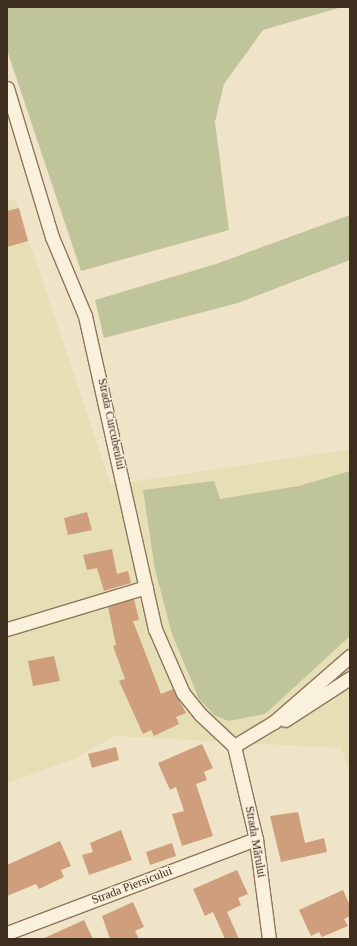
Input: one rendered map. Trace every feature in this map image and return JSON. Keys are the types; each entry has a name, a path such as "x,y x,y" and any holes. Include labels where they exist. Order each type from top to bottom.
{"street":[{"name":"Strada Curcubeului","path":"7,88 52,237 85,316 155,629 183,693 201,715 234,746"},
{"path":"7,629 146,587"},
{"path":"234,746 274,722 350,656"},
{"path":"274,722 285,720 350,678"},
{"name":"Strada Mărului","path":"234,746 256,839 269,939"},
{"name":"Strada Piersicului","path":"7,932 256,839"}],"shaded area":[{"path":"15,199 111,485 350,449 350,774 341,748 115,736 72,760 7,783 7,201"}],"green space":[{"path":"7,7 342,7 263,30 224,84 215,122 229,230 81,271 7,50"},
{"path":"350,215 350,260 238,303 104,338 95,300 216,264"},
{"path":"350,471 350,636 265,714 228,721 214,715 199,699 172,634 155,570 143,490 214,481 220,499 299,486"}],"building":[{"path":"19,208 28,241 7,247 7,211"},
{"path":"87,512 92,530 68,535 64,518"},
{"path":"112,549 117,574 128,571 131,583 104,591 97,568 87,570 83,555"},
{"path":"134,599 139,620 133,621 161,694 173,689 186,713 176,717 179,724 154,736 151,730 143,734 119,681 125,679 113,646 116,645 108,607"},
{"path":"54,656 60,681 33,686 28,661"},
{"path":"202,744 213,768 204,772 207,780 196,784 213,836 182,846 172,814 184,811 176,787 170,790 158,763"},
{"path":"116,747 119,760 92,768 88,754"},
{"path":"298,812 305,843 324,838 327,852 281,862 270,816"},
{"path":"121,830 132,860 89,875 82,855 93,852 90,843"},
{"path":"60,841 71,866 61,870 64,877 39,889 36,884 7,896 7,865"},
{"path":"172,843 176,856 150,865 146,852"},
{"path":"237,870 248,894 238,898 241,905 227,912 239,939 225,939 213,912 205,916 193,889"},
{"path":"343,890 350,906 350,916 344,919 348,926 322,937 319,932 311,936 299,910"},
{"path":"133,902 144,927 135,931 139,939 110,939 102,916"},
{"path":"84,920 93,939 42,939"}]}
